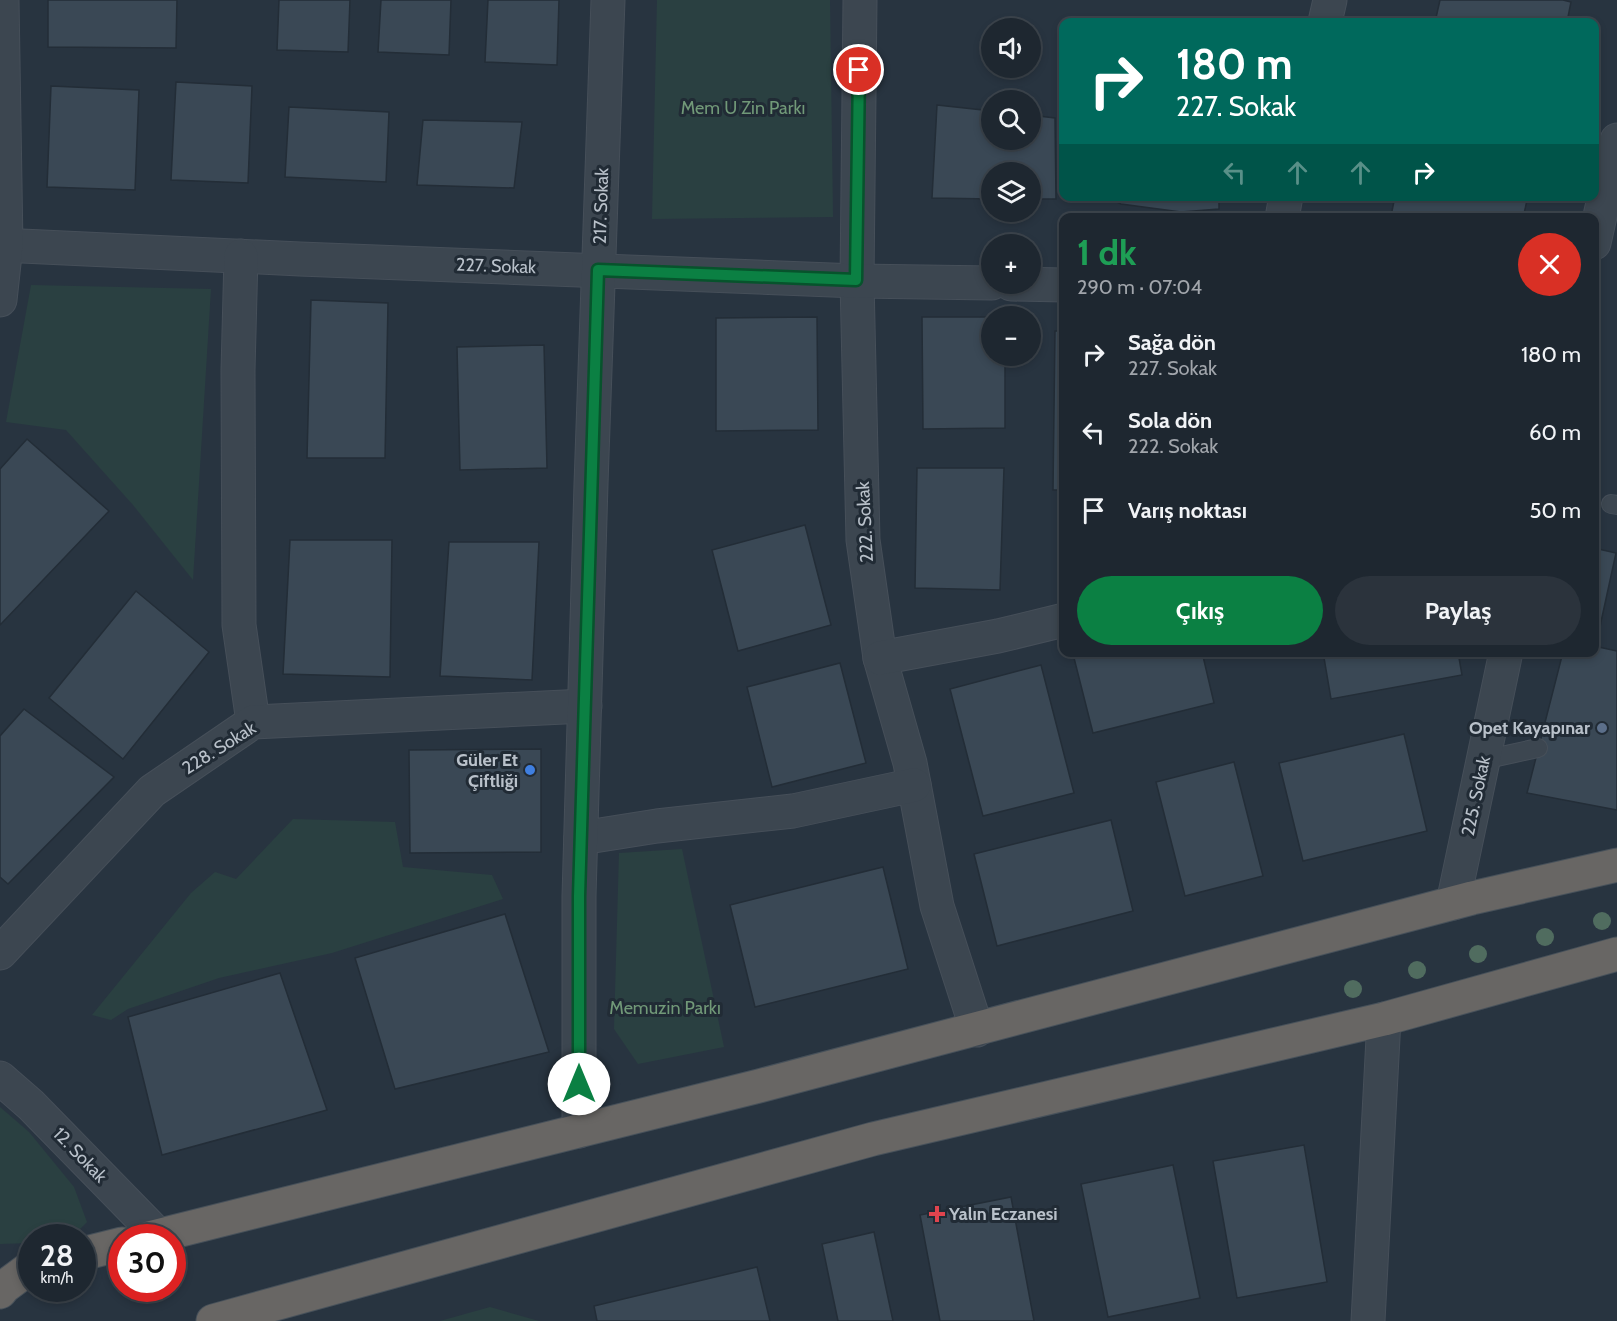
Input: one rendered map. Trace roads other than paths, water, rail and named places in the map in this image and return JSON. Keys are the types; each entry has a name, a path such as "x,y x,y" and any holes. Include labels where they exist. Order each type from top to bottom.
{"highway":[{"path":"186,1228 977,1030 1453,903 1617,865"},
{"path":"213,1321 873,1139 1384,1019 1617,954"},
{"path":"0,1292 18,1274"}],"street":[{"path":"0,300 3,245 2,0"},
{"name":"217. Sokak","path":"579,1131 581,838 608,0"},
{"name":"222. Sokak","path":"860,0 856,280 863,540 879,658 910,763 937,906 977,1030"},
{"path":"1326,18 1330,0"},
{"path":"1599,221 1617,140"},
{"name":"227. Sokak","path":"3,245 856,280 981,283"},
{"path":"241,256 238,370 239,625 254,722"},
{"path":"1041,285 1059,285"},
{"path":"879,658 998,636 1059,621"},
{"name":"225. Sokak","path":"1453,903 1505,657"},
{"name":"228. Sokak","path":"0,953 152,791 254,722 585,706"},
{"path":"581,838 657,826 793,811 914,785"},
{"path":"1368,1321 1384,1019"},
{"name":"12. Sokak","path":"0,1078 32,1105 143,1224"}],"lane":[{"path":"1483,760 1538,748"}],"place":[{"name":"Opet Kayapınar","path":"1602,728"},
{"name":"Güler Et Çiftliği","path":"530,770"},
{"name":"Yalın Eczanesi","path":"937,1214"}],"park label":[{"name":"Mem U Zin Parkı","path":"743,108"},
{"name":"Memuzin Parkı","path":"665,1008"}]}
